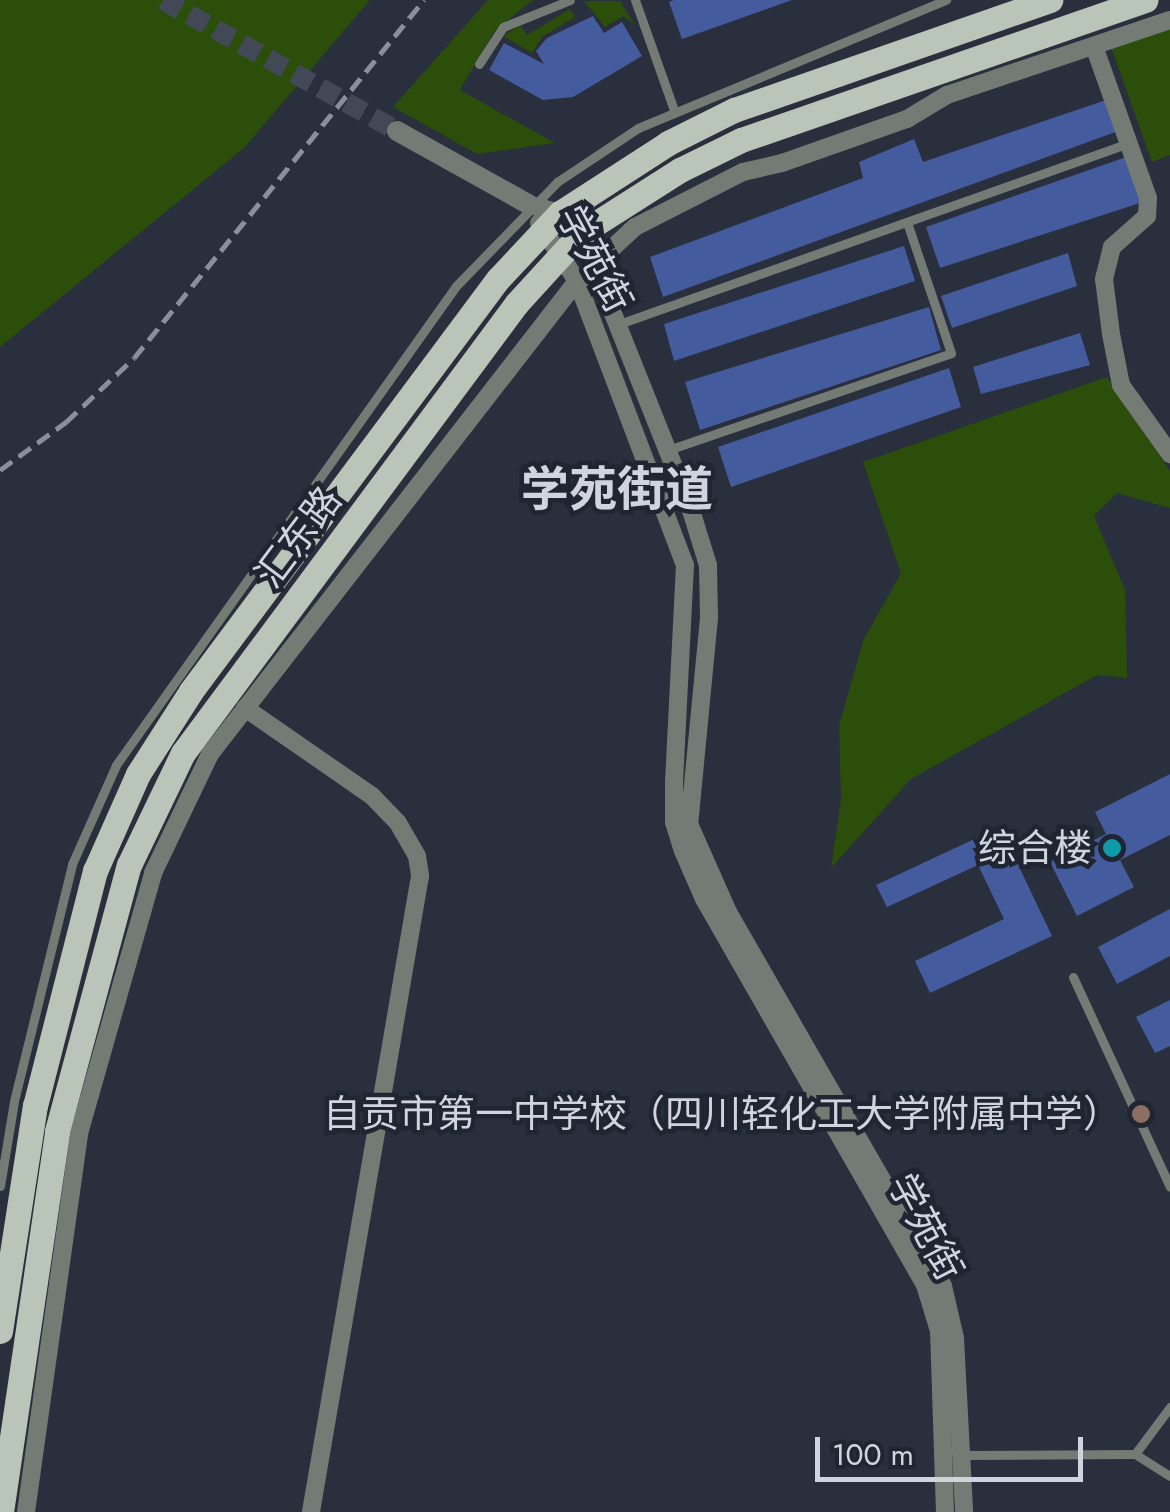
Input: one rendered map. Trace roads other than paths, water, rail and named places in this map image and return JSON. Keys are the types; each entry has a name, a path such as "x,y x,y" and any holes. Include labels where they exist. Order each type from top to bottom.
{"main road":[{"name":"汇东路","path":"0,1331 35,1106 95,871 138,774 191,691 427,374 551,222 668,143 734,110 1050,0"},
{"name":"汇东路","path":"2,1512 57,1131 130,865 183,753 517,303 581,233 652,186 742,140 1145,0"}],"street":[{"path":"26,1512 80,1130 153,873 210,754 577,281 635,226 678,200 1170,20"},
{"path":"1087,49 1128,143 1147,216 1112,247 1106,298 1121,385 1170,454"},
{"path":"397,131 530,205"},
{"name":"学苑街","path":"530,205 551,222 581,233 668,450 708,565 692,835 728,912 943,1286 955,1338 964,1512"},
{"name":"学苑街","path":"551,222 685,565 674,822 704,899 925,1285 939,1331 945,1512"},
{"path":"246,708 372,796 398,823 417,856 420,876 311,1512"}],"lane":[{"path":"479,64 503,27 570,0"},
{"path":"635,0 674,110"},
{"path":"0,1186 14,1100 72,864 116,765 456,286 530,205 592,157 674,110 758,75 865,38 946,0"},
{"path":"1087,49 1108,13"},
{"path":"734,110 758,75"},
{"path":"619,324 1128,143"},
{"path":"668,450 951,353 908,222"},
{"path":"1072,977 1170,1188"},
{"path":"1135,1454 1170,1408"},
{"path":"961,1455 1135,1454 1170,1476"}],"tunnel":[{"path":"163,0 397,131"}],"railway":[{"path":"0,470 66,422 134,358 424,0"}],"place":[{"name":"综合楼","path":"1112,848"},
{"name":"自贡市第一中学校（四川轻化工大学附属中学）","path":"1141,1114"}],"district":[{"name":"学苑街道","path":"617,490"}]}
